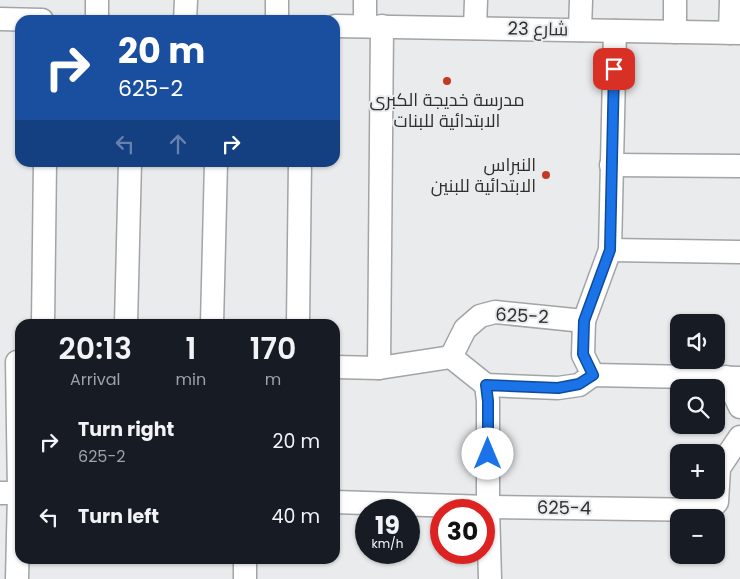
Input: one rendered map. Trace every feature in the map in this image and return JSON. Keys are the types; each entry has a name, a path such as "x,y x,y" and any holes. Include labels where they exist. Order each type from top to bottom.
{"street":[{"path":"34,0 34,15"},
{"path":"97,0 97,15"},
{"path":"185,15 186,0"},
{"path":"277,0 277,15"},
{"path":"365,0 373,26 379,368"},
{"path":"475,28 476,0"},
{"path":"580,30 581,0"},
{"path":"675,0 675,32"},
{"path":"730,0 735,33"},
{"path":"0,19 15,19"},
{"name":"شارع 23","path":"340,26 735,33"},
{"path":"593,375 583,354 584,321 610,250 615,31"},
{"path":"611,165 740,166"},
{"path":"44,319 45,167"},
{"path":"126,319 130,167"},
{"path":"212,319 216,167"},
{"path":"298,319 300,167"},
{"path":"610,250 740,252"},
{"name":"625-2","path":"451,357 465,329 480,316 495,312 584,321"},
{"path":"340,367 379,368 451,357 486,385 558,388 579,384 593,375 733,377 740,407"},
{"path":"12,362 15,536"},
{"path":"486,385 488,401 488,499"},
{"name":"625-4","path":"495,507 710,510 718,502 720,468 740,437"},
{"name":"625-4","path":"340,502 430,505"},
{"path":"16,564 17,579"},
{"path":"245,564 245,579"},
{"path":"490,564 490,579"}],"place":[{"name":"مدرسة خديجة الكبرى الابتدائية للبنات","path":"447,81"},
{"name":"النبراس الابتدائية للبنين","path":"546,175"}],"route":[{"path":"488,454 488,401 486,385 558,388 579,384 593,375 583,354 584,321 610,250 614,69"}]}
